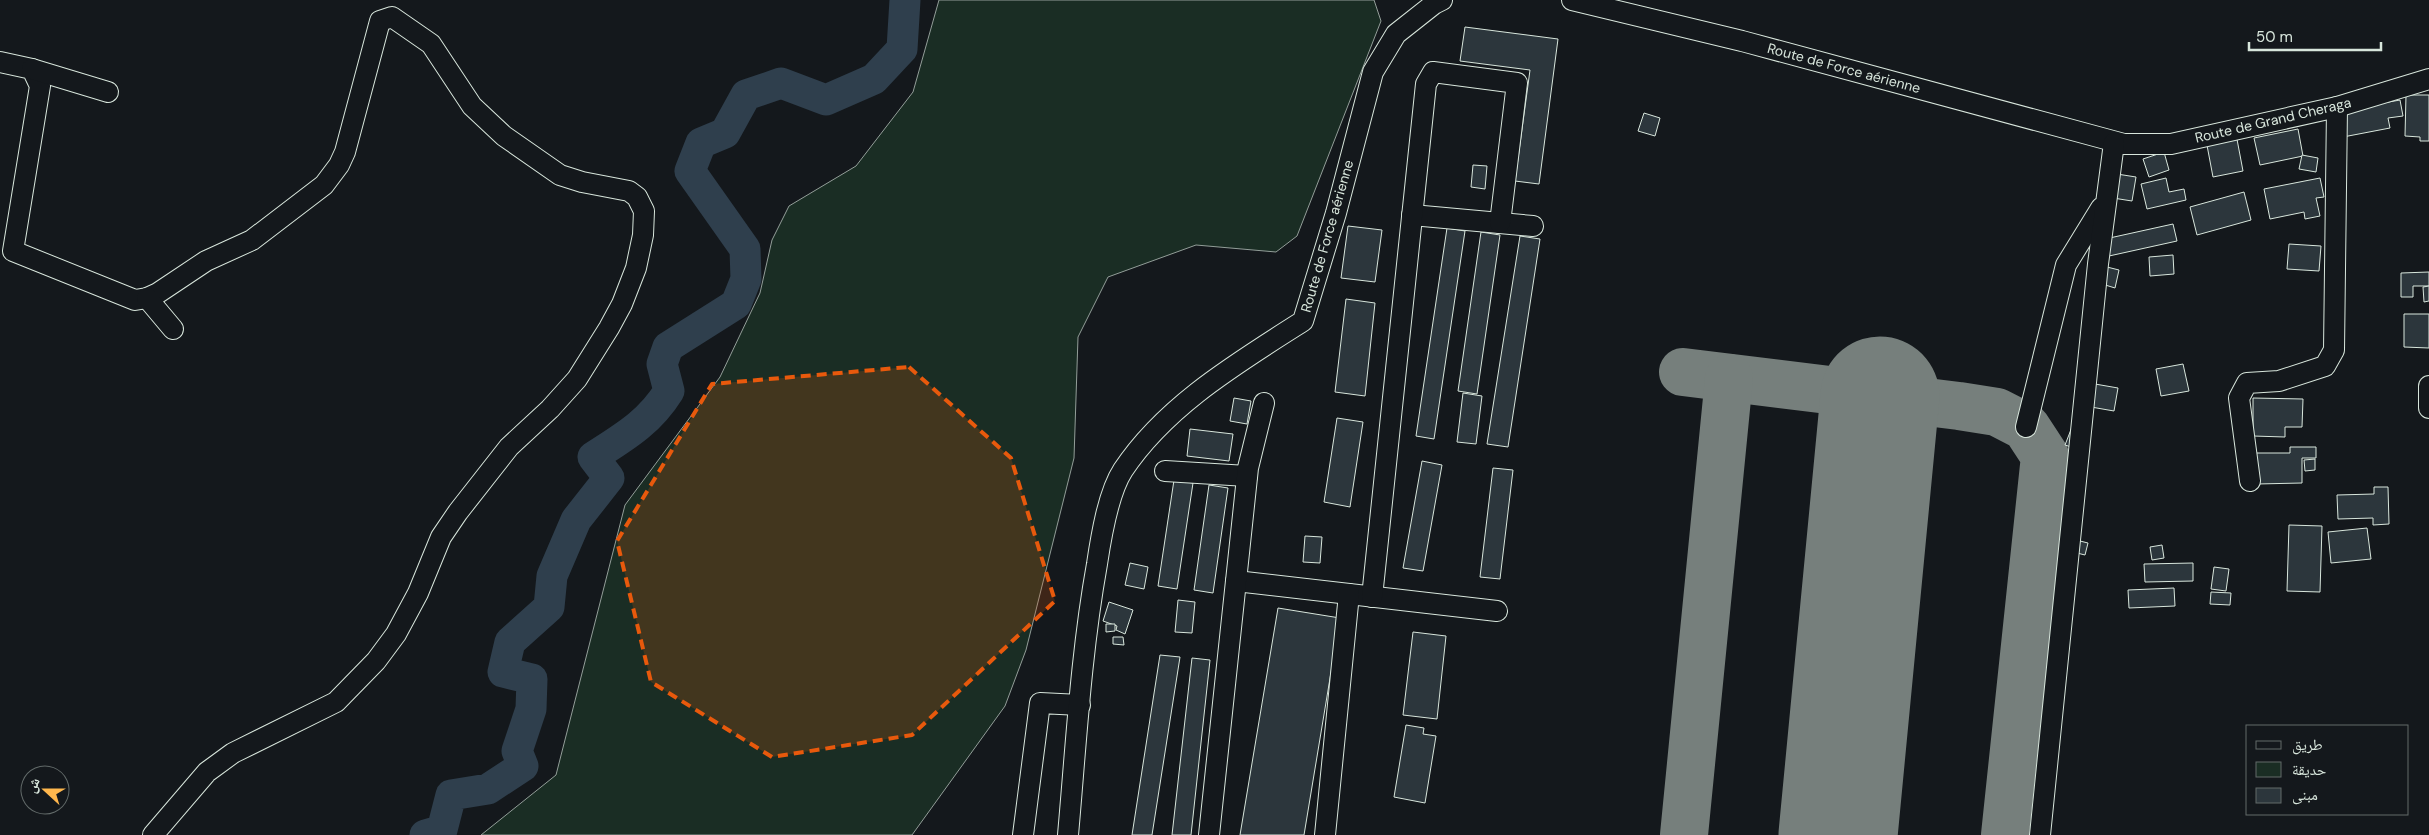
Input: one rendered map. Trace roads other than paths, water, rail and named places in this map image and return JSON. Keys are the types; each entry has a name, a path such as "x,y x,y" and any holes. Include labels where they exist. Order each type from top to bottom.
{"street":[{"name":"Route de Force aérienne","path":"1068,835 1084,653 1104,520 1123,471 1166,418 1245,359 1303,321 1336,213 1373,72 1396,34 1434,4 1442,0"},
{"name":"Route de Force aérienne","path":"1572,0 1742,41 1995,108 2114,143"},
{"path":"32,69 40,86 13,251 136,300 158,293 206,261 252,240 324,185 331,177 345,152 380,21 392,16 431,44 472,106 504,136 560,175 582,182 629,192 637,197 644,211 644,235 636,268 622,304 609,328 577,379 550,409 509,447 458,512 441,537 418,593 396,634 376,661 336,702 233,753 207,772 153,835"},
{"path":"0,62 32,69 108,92"},
{"path":"1372,597 1426,84 1433,72 1517,83 1500,223"},
{"name":"Route de Grand Cheraga","path":"2114,143 2140,145 2171,144 2337,107 2429,79"},
{"path":"2250,481 2239,398 2242,390 2247,384 2279,381 2325,366 2334,350 2337,107"},
{"path":"2040,835 2105,202 2114,143"},
{"path":"2026,427 2066,265 2105,202"},
{"path":"1412,216 1533,226"},
{"path":"147,298 173,329"},
{"path":"2429,386 2429,408"},
{"path":"1209,835 1247,476 1264,403"},
{"path":"1165,470 1247,476"},
{"path":"1236,582 1497,611"},
{"path":"1325,835 1349,594"},
{"path":"1023,835 1040,702 1080,705"}],"waterway":[{"path":"425,835 442,830 451,795 488,789 523,766 517,751 531,709 532,679 503,672 510,642 549,607 552,576 576,520 609,478 593,457 615,443 653,412 669,391 662,364 668,347 736,304 746,279 745,249 690,171 701,143 725,133 746,95 781,83 826,100 874,79 902,49 905,0"}]}
